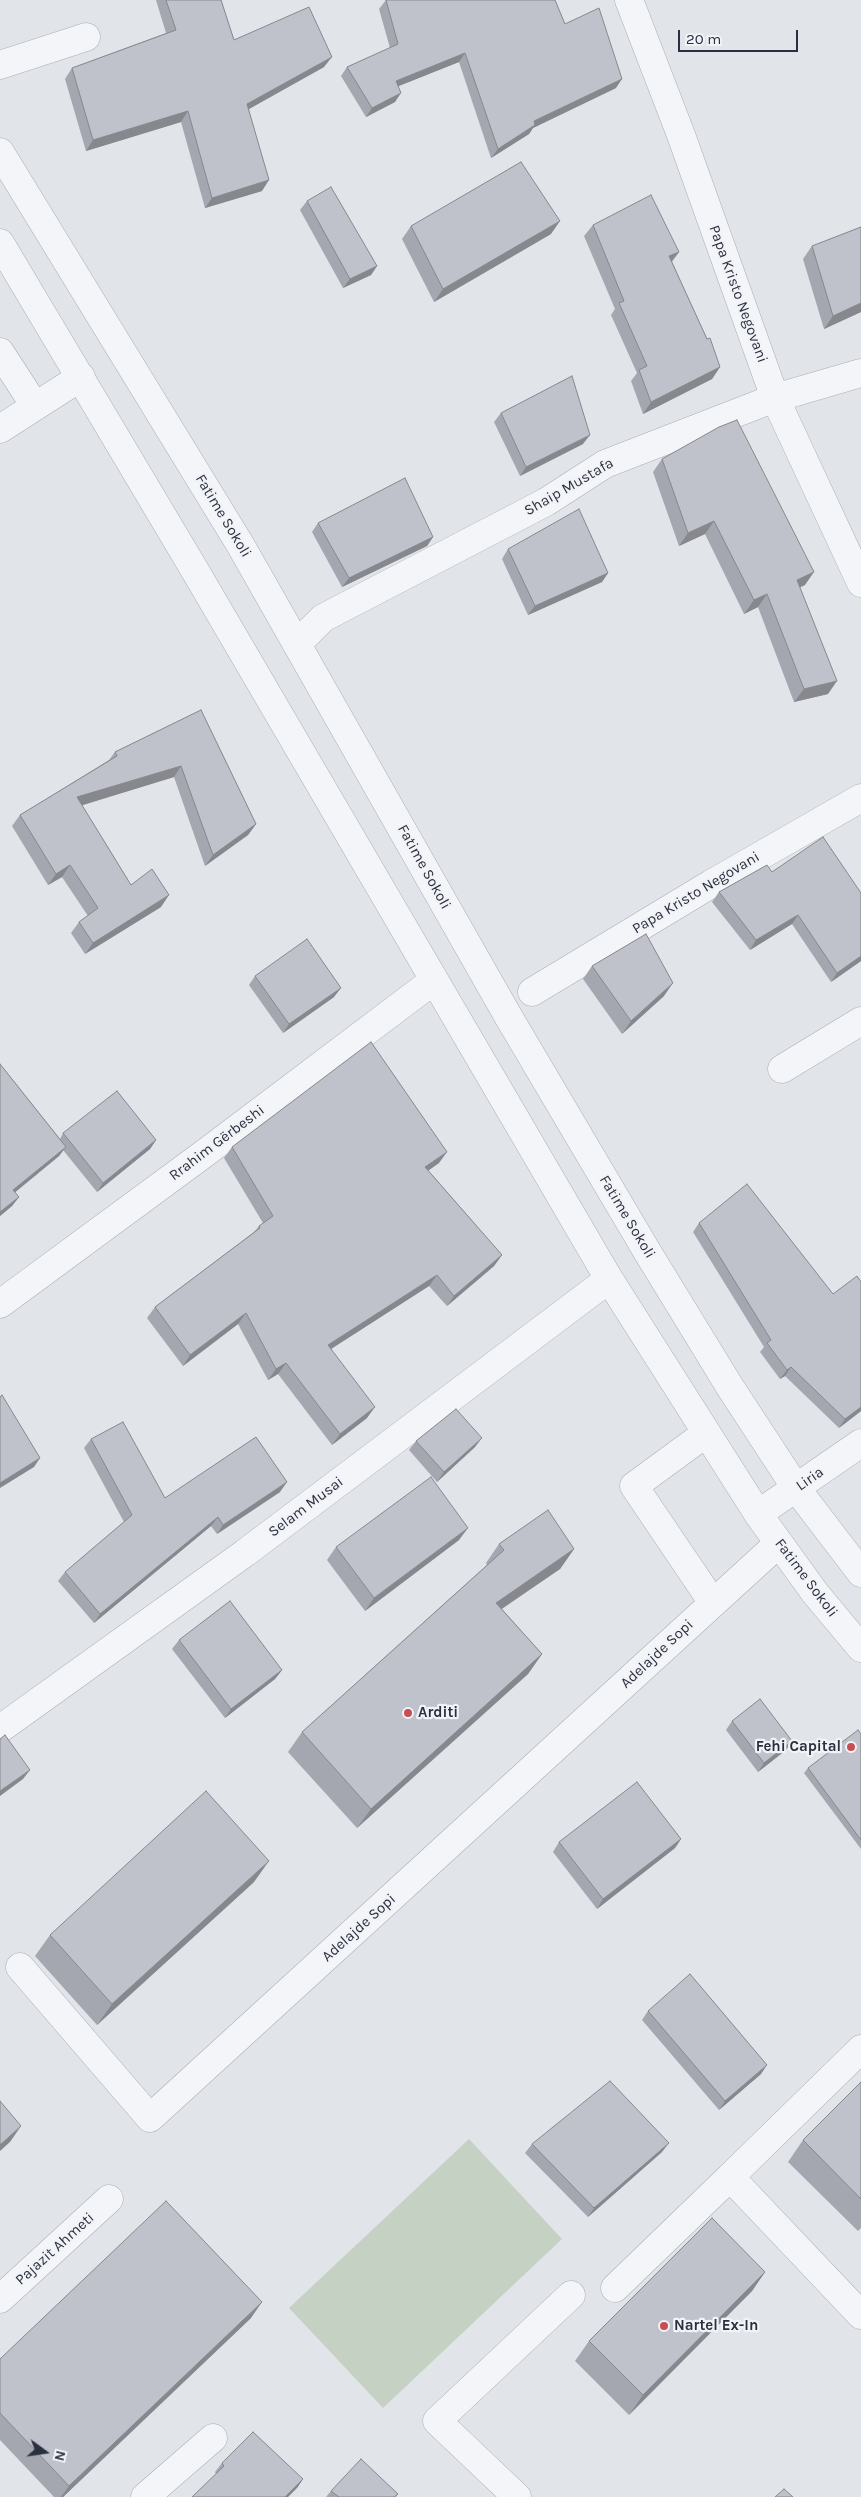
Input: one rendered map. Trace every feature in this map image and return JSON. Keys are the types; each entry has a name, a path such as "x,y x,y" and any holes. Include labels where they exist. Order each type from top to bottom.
{"street":[{"name":"Papa Kristo Negovani","path":"629,0 681,135 775,398 858,570"},
{"path":"0,64 86,37"},
{"name":"Fatime Sokoli","path":"0,152 128,359 298,643 523,1041 704,1345 796,1488 861,1574"},
{"name":"Fatime Sokoli","path":"0,243 81,377 609,1279 758,1514 816,1593 861,1648"},
{"path":"0,352 34,406"},
{"name":"Shaip Mustafa","path":"298,643 323,618 546,502 605,464 775,398 861,373"},
{"path":"0,429 81,377"},
{"name":"Papa Kristo Negovani","path":"532,992 711,884 861,798"},
{"name":"Rrahim Gërbeshi","path":"0,1304 201,1156 433,981"},
{"path":"782,1069 861,1021"},
{"name":"Selam Musai","path":"0,1729 245,1553 609,1279"},
{"path":"706,1434 634,1486 713,1603"},
{"name":"Liria","path":"758,1514 861,1443"},
{"name":"Adelajde Sopi","path":"20,1967 150,2118 779,1543"},
{"path":"615,2288 861,2049"},
{"path":"730,2177 861,2315"},
{"name":"Pajazit Ahmeti","path":"0,2299 109,2199"},
{"path":"517,2497 437,2421 571,2295"},
{"path":"145,2497 213,2438"}],"green space":[{"path":"469,2139 562,2239 383,2408 289,2308"}],"building":[{"path":"166,0 221,0 234,40 309,7 332,57 247,104 269,180 212,198 188,111 93,140 72,68 176,30"},
{"path":"386,0 555,0 565,24 599,8 622,79 534,121 535,125 498,149 465,53 396,81 401,93 372,108 347,67 398,44"},
{"path":"521,162 560,221 443,289 411,226"},
{"path":"331,187 377,266 350,279 307,201"},
{"path":"651,195 679,252 669,256 707,339 710,338 720,367 651,402 639,370 647,366 619,303 624,301 593,225"},
{"path":"861,227 861,303 833,316 812,246"},
{"path":"572,376 590,435 526,467 501,413"},
{"path":"737,420 814,572 797,580 837,681 804,689 767,594 754,600 714,521 688,533 662,459 719,427"},
{"path":"405,478 433,537 349,578 318,523"},
{"path":"579,509 608,573 535,606 508,549"},
{"path":"201,710 256,824 213,855 181,766 77,797 131,885 152,869 169,895 93,943 79,922 98,908 70,865 56,874 20,815 117,756 115,752"},
{"path":"823,837 861,893 861,956 837,973 798,915 756,940 719,892 767,865 772,872"},
{"path":"646,934 673,983 631,1021 592,966"},
{"path":"307,939 341,988 289,1024 255,976"},
{"path":"371,1042 447,1152 425,1167 502,1255 454,1296 437,1275 328,1345 375,1407 340,1434 286,1363 276,1369 246,1313 190,1355 155,1307 260,1228 259,1226 273,1216 232,1147"},
{"path":"0,1064 66,1147 13,1190 19,1197 0,1212"},
{"path":"117,1091 156,1140 103,1183 63,1133"},
{"path":"747,1184 833,1294 857,1276 861,1282 861,1407 845,1419 791,1367 787,1370 767,1343 771,1340 699,1223"},
{"path":"2,1395 40,1458 0,1483 0,1397"},
{"path":"456,1409 482,1438 444,1472 416,1441"},
{"path":"123,1422 165,1498 256,1437 287,1482 223,1525 218,1517 100,1614 65,1572 132,1515 91,1439"},
{"path":"431,1477 468,1528 374,1598 336,1547"},
{"name":"Arditi","path":"548,1510 574,1549 496,1603 542,1654 371,1809 302,1732 504,1550 499,1544"},
{"path":"230,1601 282,1670 231,1709 179,1640"},
{"path":"760,1699 792,1741 764,1763 732,1721"},
{"path":"858,1730 861,1734 861,1840 808,1768"},
{"path":"5,1735 30,1770 0,1791 0,1739"},
{"path":"637,1782 681,1839 603,1899 559,1842"},
{"path":"206,1791 269,1861 112,2004 50,1935"},
{"path":"690,1974 767,2065 725,2101 648,2011"},
{"path":"610,2081 669,2143 594,2208 532,2144"},
{"path":"861,2082 861,2199 803,2140"},
{"path":"0,2101 21,2126 0,2145"},
{"path":"166,2201 262,2302 69,2486 0,2413 0,2359"},
{"name":"Nartel Ex-In","path":"712,2218 765,2272 643,2395 589,2341"},
{"path":"253,2432 303,2479 285,2497 192,2497 224,2466 222,2463"},
{"path":"361,2459 398,2494 394,2497 339,2497 331,2491"},
{"path":"784,2489 793,2497 775,2497"}],"place":[{"name":"Arditi","path":"408,1713"},
{"name":"Fehi Capital","path":"851,1747"},
{"name":"Nartel Ex-In","path":"664,2326"}]}
